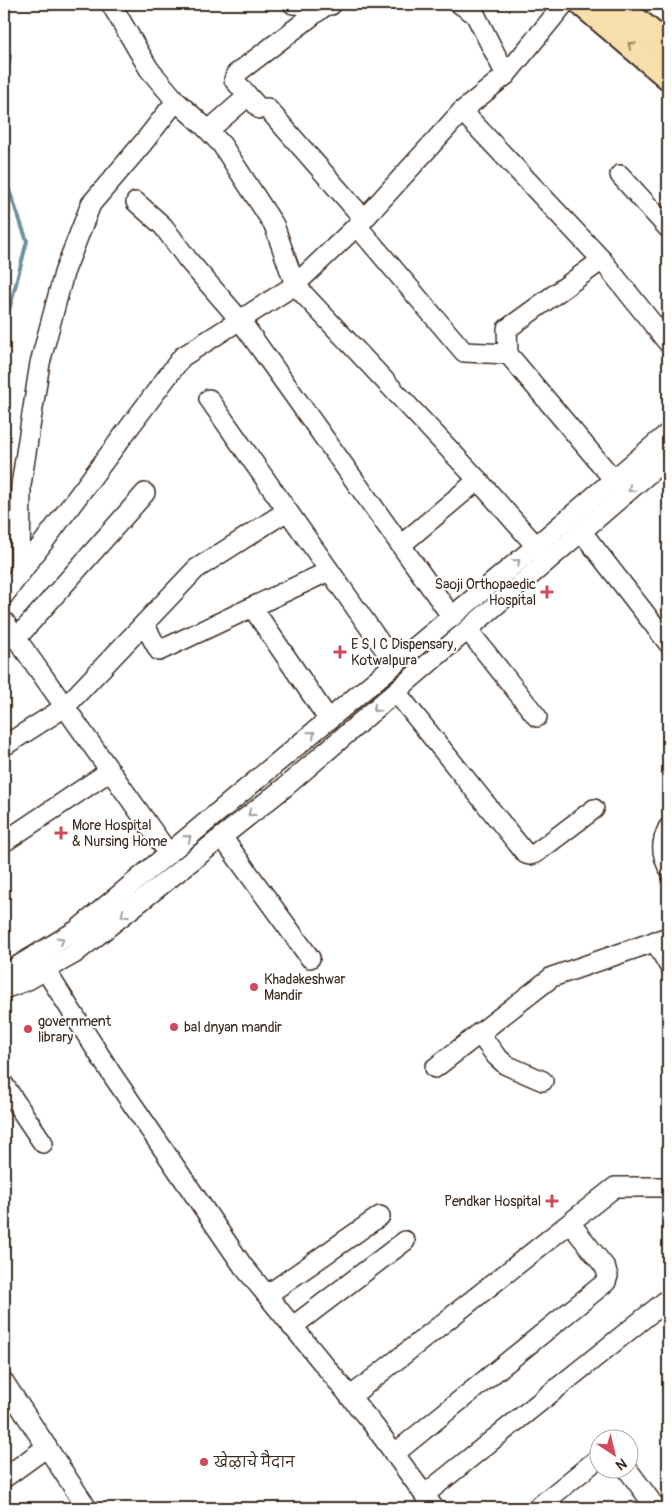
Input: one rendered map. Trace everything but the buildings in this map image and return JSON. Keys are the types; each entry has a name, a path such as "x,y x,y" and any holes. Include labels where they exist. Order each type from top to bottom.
{"main road":[{"path":"582,4 668,77"},
{"path":"617,4 668,46"}],"street":[{"path":"111,4 149,69 176,101 222,145 274,225 295,285 478,480 549,560"},
{"path":"293,4 330,5"},
{"path":"460,4 475,14 506,76"},
{"path":"4,595 182,357 295,285 360,222 462,111 506,76 564,4"},
{"path":"330,5 236,74 234,80 260,109 267,108 464,352 508,354"},
{"path":"208,130 248,96"},
{"path":"20,573 21,485 40,363 64,273 91,204 176,101"},
{"path":"462,111 602,260 668,343"},
{"path":"620,175 668,228"},
{"path":"136,202 163,226 188,260 240,320 452,616"},
{"path":"602,260 507,329 508,354 614,480"},
{"path":"208,399 395,664"},
{"path":"4,989 28,980 41,962 77,930 536,546 668,433"},
{"path":"4,972 74,954 285,787 668,457"},
{"path":"401,544 478,480"},
{"path":"16,639 145,493"},
{"path":"4,746 65,707 196,569 287,511"},
{"path":"582,532 668,642"},
{"path":"144,624 159,651 329,571"},
{"path":"252,607 329,720"},
{"path":"4,621 169,854"},
{"path":"468,630 537,717"},
{"path":"396,692 526,854 536,853 594,810"},
{"path":"4,842 110,771"},
{"path":"668,828 663,846 663,856 668,867"},
{"path":"222,837 310,958"},
{"path":"435,1068 552,977 661,939 668,964"},
{"path":"41,962 111,1073 243,1266 375,1427 429,1501 668,1299"},
{"path":"479,1033 496,1056 506,1065 543,1081"},
{"path":"4,1085 43,1143"},
{"path":"350,1397 615,1187 668,1187"},
{"path":"267,1295 380,1216"},
{"path":"394,1454 606,1282 608,1276 605,1268 570,1223"},
{"path":"292,1327 404,1241"},
{"path":"4,1382 87,1508"},
{"path":"4,1478 47,1447"},
{"path":"537,1508 590,1465"},
{"path":"635,1480 656,1508"}],"waterway":[{"path":"4,46 10,56 4,92"},
{"path":"4,176 27,241 4,330"}],"place":[{"name":"Saoji Orthopaedic Hospital","path":"547,592"},
{"name":"E S I C Dispensary, Kotwalpura","path":"340,652"},
{"name":"More Hospital & Nursing Home","path":"61,833"},
{"name":"Khadakeshwar Mandir","path":"254,987"},
{"name":"bal dnyan mandir","path":"174,1027"},
{"name":"government library","path":"28,1029"},
{"name":"Pendkar Hospital","path":"552,1201"},
{"name":"खेऴाचे मैदान","path":"204,1462"}]}
